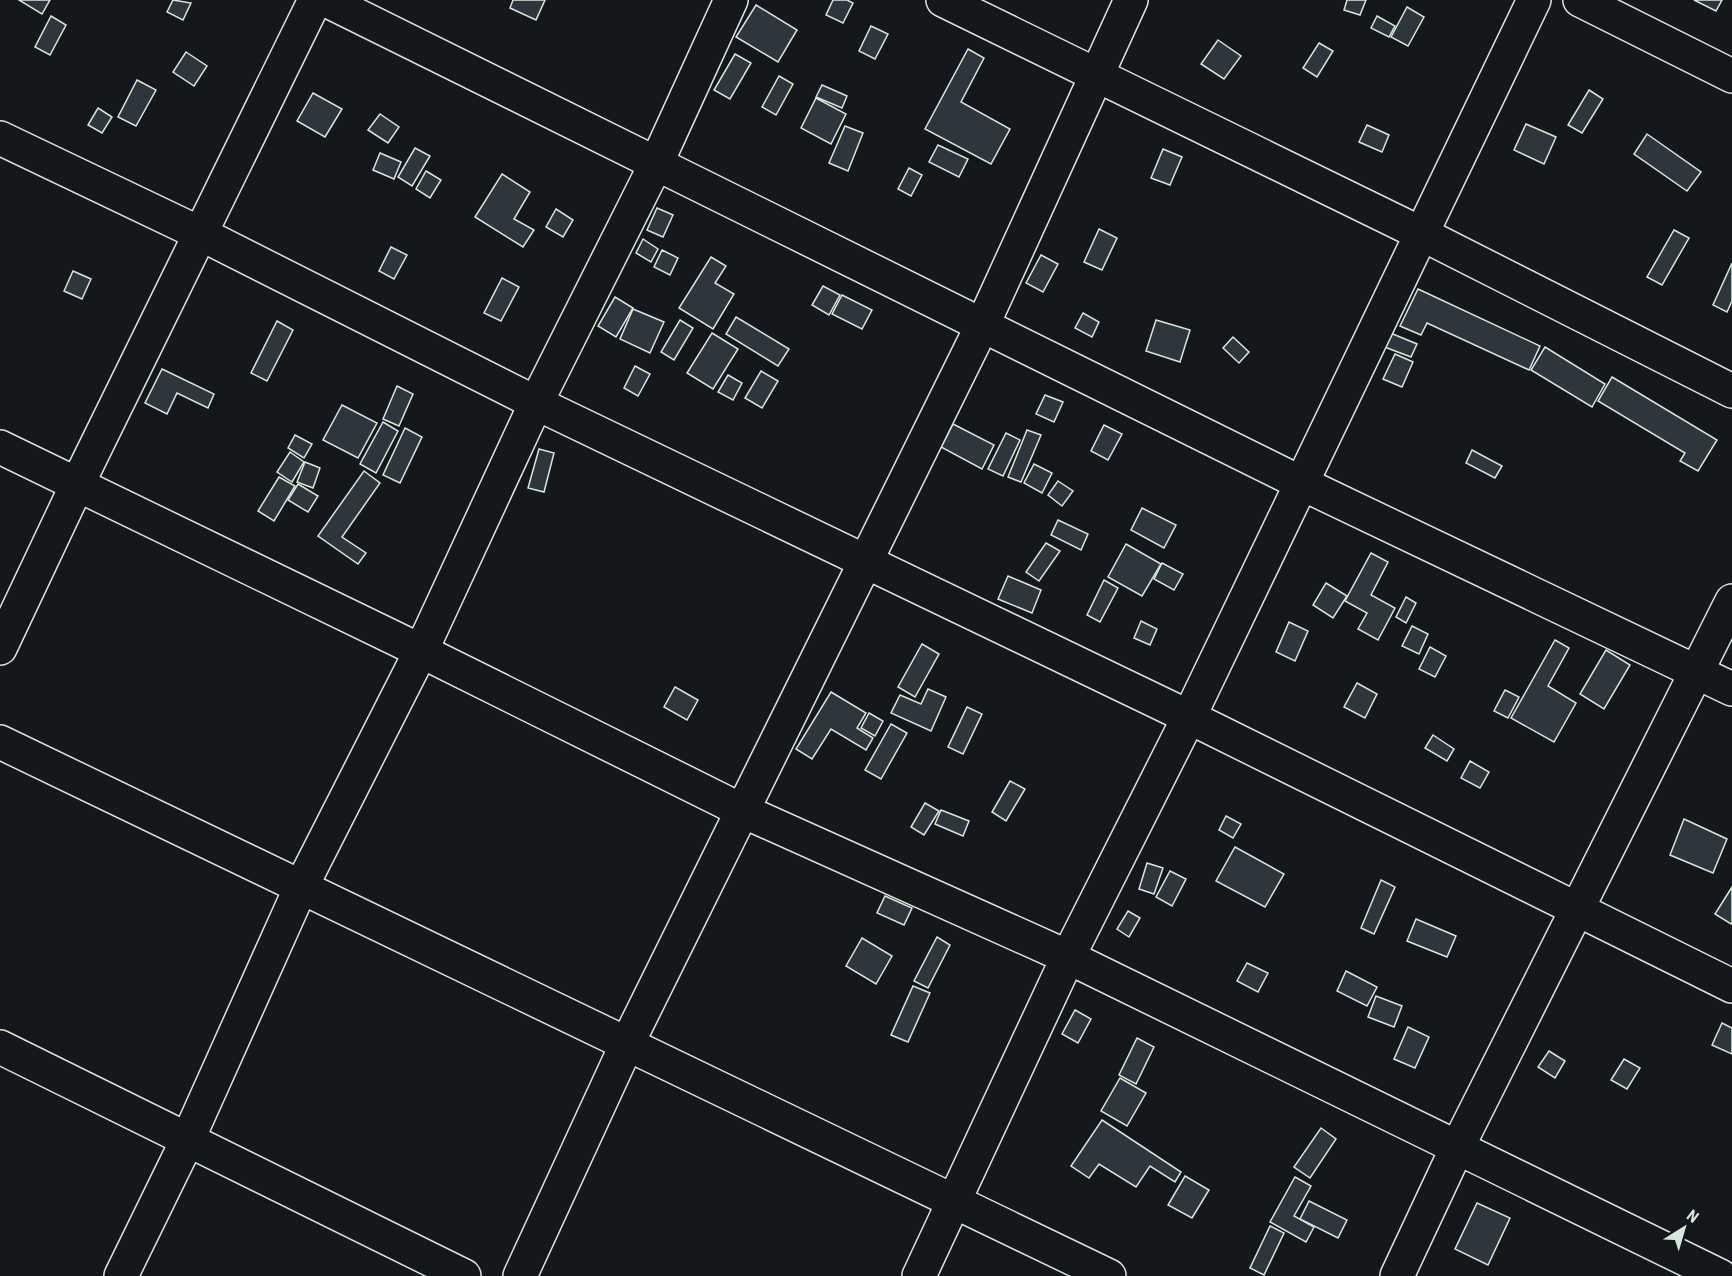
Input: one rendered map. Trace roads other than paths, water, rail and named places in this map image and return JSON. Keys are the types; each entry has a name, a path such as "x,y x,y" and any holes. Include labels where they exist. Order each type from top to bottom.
{"street":[{"path":"0,648 199,233 315,0"},
{"path":"326,0 1303,484 1732,689"},
{"path":"121,1276 188,1141 301,887 421,651 536,403 656,164 731,0"},
{"path":"943,0 1422,234 1732,391"},
{"path":"520,1276 627,1044 982,326 1131,0"},
{"path":"919,1276 1068,957 1303,484 1534,0"},
{"path":"1580,0 1732,76"},
{"path":"0,138 199,233 536,403 863,563 1189,717 1732,986"},
{"path":"0,447 421,651 743,811 1068,957 1720,1276"},
{"path":"1397,1276 1457,1149 1732,601"},
{"path":"0,742 1109,1276"},
{"path":"0,1047 464,1276"}]}
